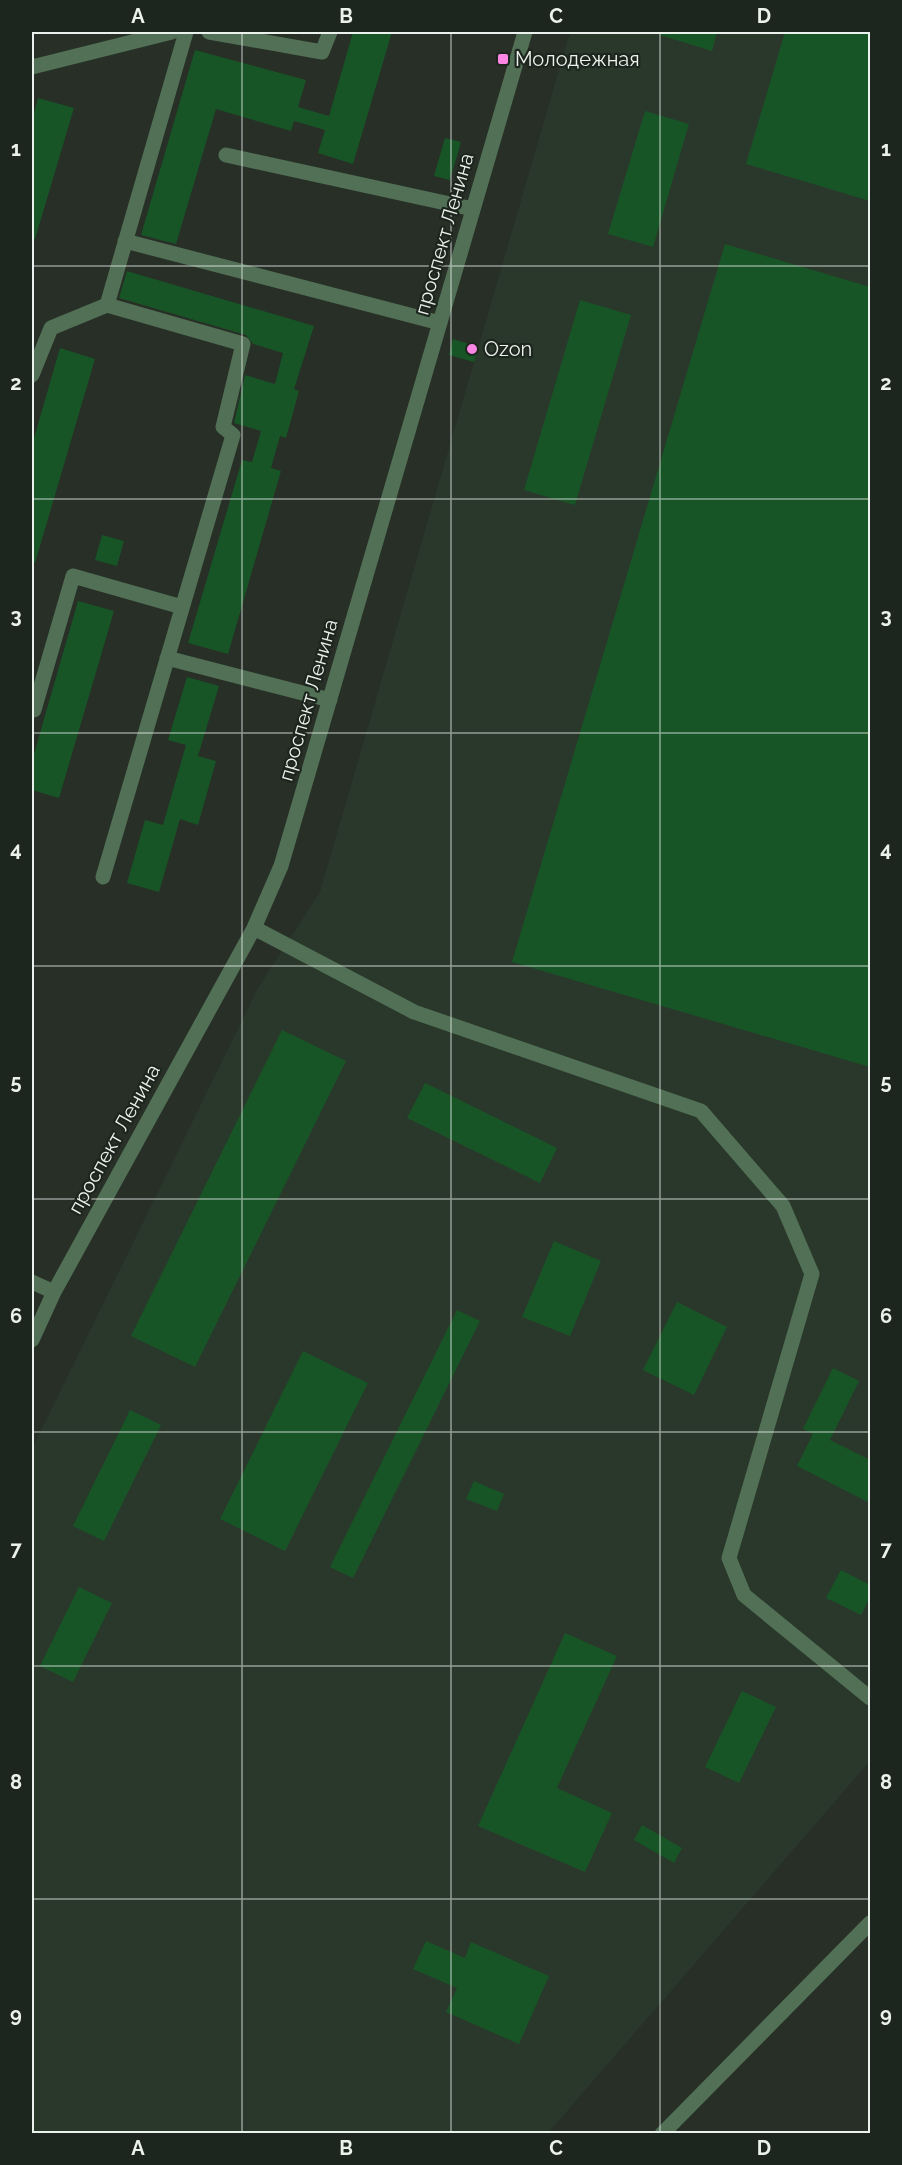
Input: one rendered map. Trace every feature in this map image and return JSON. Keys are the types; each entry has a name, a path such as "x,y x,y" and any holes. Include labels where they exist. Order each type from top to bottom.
{"street":[{"path":"32,67 172,32"},
{"path":"107,305 186,32"},
{"path":"209,32 322,52 330,32"},
{"name":"проспект Ленина","path":"32,1340 54,1292 254,928 281,866 525,32"},
{"path":"226,155 473,209"},
{"path":"125,241 440,324"},
{"path":"32,375 51,328 107,305 243,344 223,427 233,435 103,877"},
{"path":"32,710 34,710 73,576 182,607"},
{"path":"167,658 330,700"},
{"path":"254,928 414,1012 701,1111 783,1206 812,1274 729,1558 744,1594 870,1698"},
{"path":"32,1282 54,1292"},
{"path":"662,2133 870,1923"}],"shaded area":[{"path":"570,32 870,32 870,1761 548,2133 32,2133 32,1449 258,988 320,892"}],"building":[{"path":"353,32 392,32 353,164 318,153 325,130 294,121 291,131 216,109 176,244 141,235 195,50 306,80 298,107 329,116"},
{"path":"660,32 717,32 712,51 660,35"},
{"path":"785,32 870,32 870,201 746,164"},
{"path":"38,98 74,108 35,239 32,239 32,120"},
{"path":"645,111 689,124 653,247 608,234"},
{"path":"445,138 461,142 450,180 434,176"},
{"path":"725,244 870,287 870,1067 512,962"},
{"path":"127,271 314,326 294,389 299,391 286,438 280,436 271,468 281,471 228,654 188,643 242,460 252,462 261,431 234,423 245,375 275,384 283,353 253,344 246,335 119,298"},
{"path":"580,300 631,315 575,505 524,490"},
{"path":"453,339 479,347 474,362 449,355"},
{"path":"60,348 95,359 35,563 32,562 32,445"},
{"path":"102,535 124,541 117,566 95,560"},
{"path":"78,601 114,611 59,798 32,790 32,761"},
{"path":"187,677 219,686 198,756 216,761 198,825 180,819 159,892 127,883 145,820 163,825 186,745 168,740"},
{"path":"282,1030 346,1061 195,1367 131,1336"},
{"path":"425,1083 557,1148 540,1183 407,1118"},
{"path":"554,1241 601,1261 570,1336 522,1317"},
{"path":"677,1302 727,1327 694,1395 643,1370"},
{"path":"457,1310 480,1321 353,1578 330,1567"},
{"path":"303,1351 368,1383 285,1551 220,1519"},
{"path":"833,1368 859,1381 830,1440 870,1460 870,1503 797,1466 813,1434 803,1429"},
{"path":"130,1410 161,1425 104,1541 73,1526"},
{"path":"474,1481 504,1494 497,1511 466,1499"},
{"path":"841,1570 870,1585 870,1597 861,1615 826,1598"},
{"path":"79,1587 112,1603 73,1682 40,1666"},
{"path":"565,1633 617,1656 557,1788 612,1813 585,1872 478,1826"},
{"path":"742,1691 776,1707 739,1783 705,1767"},
{"path":"642,1825 682,1848 674,1863 634,1840"},
{"path":"426,1941 465,1958 471,1942 549,1976 519,2044 446,2012 457,1988 413,1969"}],"place":[{"name":"Молодежная","path":"503,59"},
{"name":"Ozon","path":"472,349"}]}
